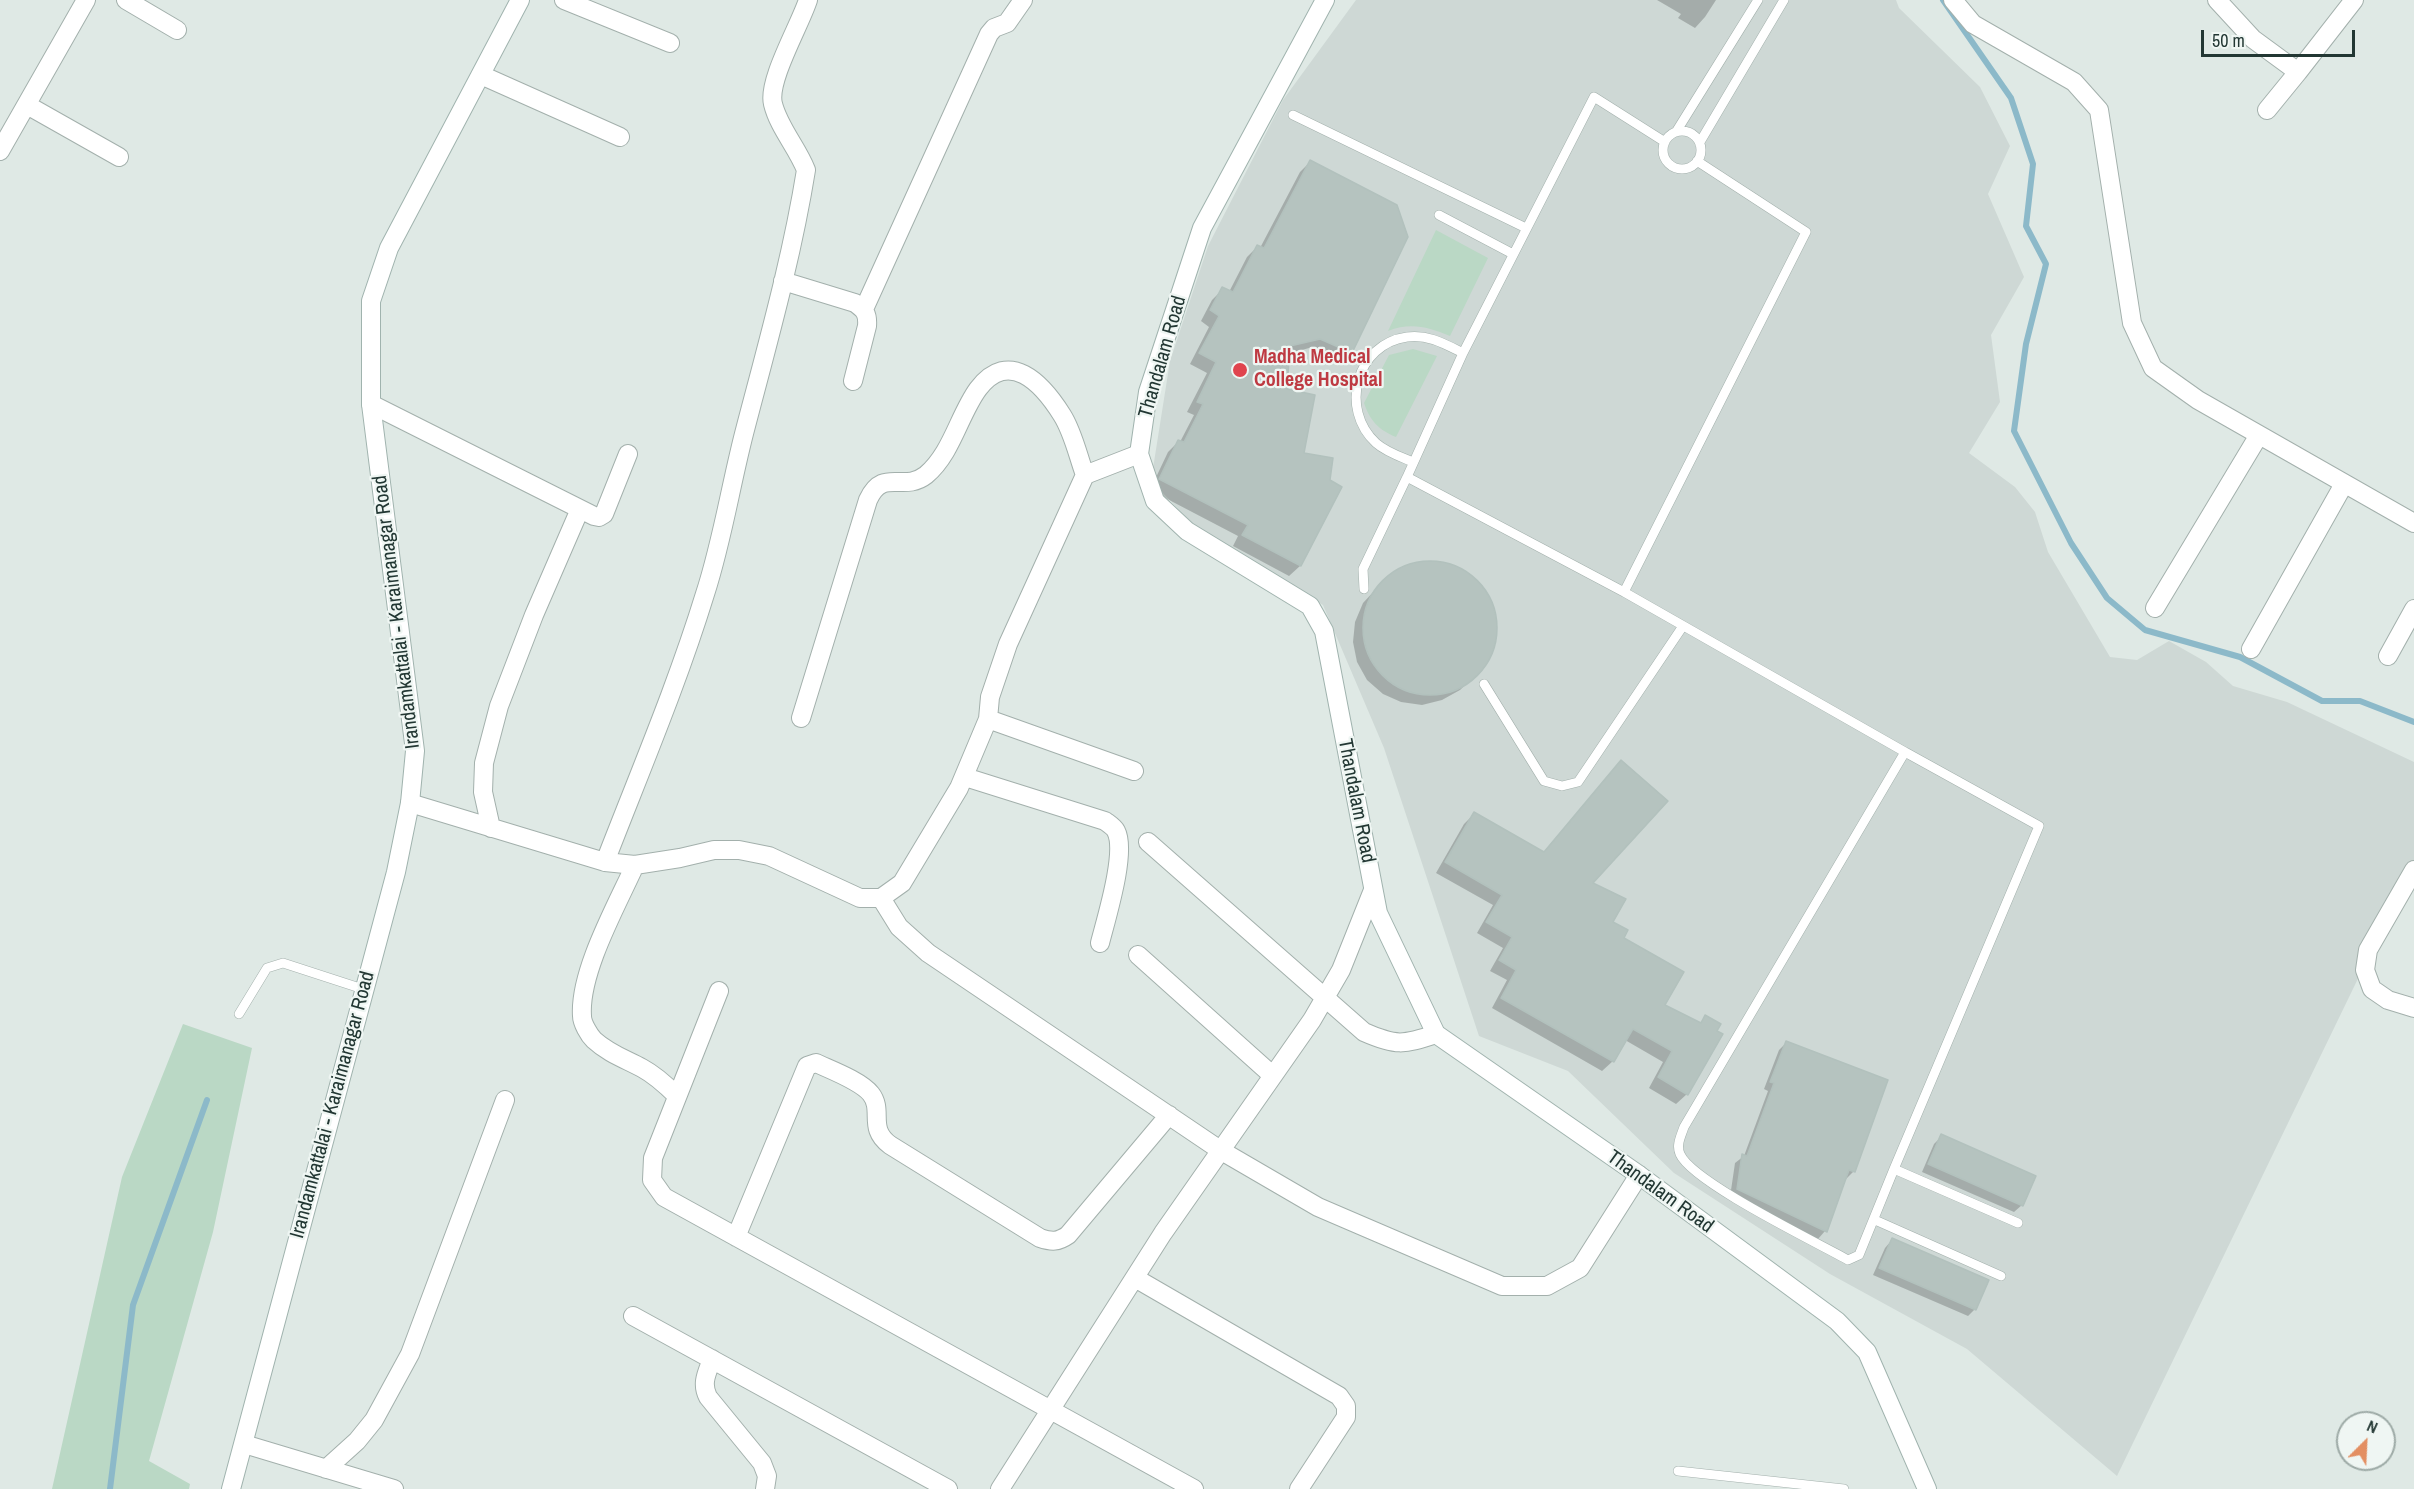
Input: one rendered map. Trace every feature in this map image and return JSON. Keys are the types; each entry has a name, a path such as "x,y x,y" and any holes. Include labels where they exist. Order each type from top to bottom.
{"street":[{"path":"0,151 85,0"},
{"path":"126,0 177,30"},
{"name":"Irandamkattalai - Karaimanagar Road","path":"231,1489 396,872 410,803 415,751 371,404 371,301 389,248 520,0"},
{"path":"564,0 670,44"},
{"path":"605,862 685,656 706,594 719,548 733,474 783,281 806,170 772,102 774,83 808,0"},
{"path":"864,309 989,34 994,28 1007,23 1023,0"},
{"name":"Thandalam Road","path":"1324,0 1202,228 1148,392 1139,454 1155,501 1186,531 1310,606 1324,632 1378,913 1436,1034 1639,1175 1837,1321 1867,1352 1927,1489"},
{"path":"1953,0 1973,24 2074,82 2099,110 2132,323 2153,368 2198,400 2414,523"},
{"path":"2267,110 2354,0"},
{"path":"2226,3 2253,39 2298,72"},
{"path":"481,75 620,137"},
{"path":"27,105 119,157"},
{"path":"783,281 855,303 864,309 867,326 853,381"},
{"path":"801,718 868,500 874,488 886,482 908,483 925,475 943,453 978,390 993,373 1012,369 1035,380 1063,416 1085,475"},
{"path":"371,404 599,517 603,514 628,454"},
{"path":"2155,608 2259,435"},
{"path":"410,803 605,862 635,865 714,850 739,850 769,856 860,898 880,898 902,883 965,777 987,719 990,697 1008,644 1085,475 1139,454"},
{"path":"2251,649 2344,484"},
{"path":"491,828 483,792 484,763 499,706 534,615 579,509"},
{"path":"2388,656 2414,609"},
{"path":"987,719 1134,771"},
{"path":"965,777 1106,822 1116,830 1119,859 1100,943"},
{"path":"1148,843 1364,1032 1388,1042 1408,1043 1436,1034"},
{"path":"635,865 596,951 584,990 582,1018 592,1038 608,1051 643,1068 662,1081 677,1096"},
{"path":"2414,870 2368,950 2365,970 2372,989 2388,1000 2414,1008"},
{"path":"1000,1489 1220,1150 1312,1020 1341,970 1373,890"},
{"path":"880,898 899,927 928,952 1220,1150 1318,1207 1502,1286 1547,1286 1580,1268 1639,1175"},
{"path":"1138,955 1272,1075"},
{"path":"719,991 653,1158 652,1180 664,1197 1194,1489"},
{"path":"736,1237 807,1066 811,1063 816,1063 864,1087 872,1095 876,1109 877,1132 890,1145 1040,1238 1052,1242 1068,1235 1169,1115"},
{"path":"326,1469 357,1441 374,1420 410,1354 505,1100"},
{"path":"1135,1278 1339,1396 1346,1406 1346,1417 1299,1489"},
{"path":"633,1316 948,1489"},
{"path":"712,1359 704,1380 704,1388 708,1397 762,1463 767,1476 765,1489"},
{"path":"244,1444 326,1469 370,1486 394,1489"}],"lane":[{"path":"1758,0 1676,132 1665,142 1665,157 1675,167 1690,167 1697,161 1701,152 1700,142 1784,0"},
{"path":"1364,589 1363,569 1463,353 1594,97 1665,142"},
{"path":"1293,115 1526,228"},
{"path":"1676,132 1692,134 1700,142"},
{"path":"1624,592 1806,232 1697,161"},
{"path":"1439,215 1513,254"},
{"path":"1413,462 1377,444 1363,427 1355,396 1359,375 1378,350 1407,337 1429,338 1463,353"},
{"path":"1407,477 1624,592 2039,826 1894,1169 1875,1220 1859,1255 1848,1260 1715,1186 1680,1155 1678,1144 1684,1127 1905,752"},
{"path":"1484,684 1544,781 1562,786 1578,782 1683,626"},
{"path":"239,1014 267,968 283,963 363,989"},
{"path":"1894,1169 2018,1223"},
{"path":"1875,1220 2001,1276"},
{"path":"1678,1471 1844,1489"}],"shaded area":[{"path":"1356,0 1896,0 1899,8 1980,87 2010,146 1988,194 2024,277 1991,335 2000,402 1969,453 2015,487 2035,512 2048,552 2110,657 2137,660 2169,641 2206,662 2233,686 2287,702 2414,762 2414,863 2117,1476 1967,1349 1830,1274 1674,1173 1568,1071 1479,1036 1384,748 1323,605 1197,528 1151,481 1170,361 1208,246 1283,100"}],"green space":[{"path":"1436,230 1488,258 1450,336 1412,326 1388,331"},
{"path":"1413,349 1437,356 1396,437 1376,424 1364,403 1389,355"},
{"path":"183,1024 252,1048 213,1232 149,1461 190,1484 189,1489 52,1489 122,1177"}],"building":[{"name":"Madha Medical College Hospital","path":"1310,160 1397,205 1408,237 1352,353 1320,339 1290,346 1287,389 1315,395 1304,453 1333,458 1330,480 1342,487 1301,566 1242,535 1248,525 1159,479 1178,440 1184,442 1203,404 1197,402 1216,362 1199,353 1219,316 1210,310 1222,287 1233,292 1257,245 1264,248"},
{"path":"1430,561 1456,566 1477,581 1492,602 1497,628 1492,654 1477,675 1456,690 1430,695 1404,690 1383,675 1368,654 1363,628 1368,602 1383,581 1404,566"},
{"path":"1621,760 1668,801 1593,883 1626,899 1613,922 1628,930 1624,938 1684,972 1665,1005 1701,1023 1705,1015 1721,1024 1717,1031 1723,1034 1688,1095 1658,1077 1672,1051 1633,1029 1614,1062 1501,998 1516,970 1499,960 1512,937 1486,922 1502,895 1445,862 1474,812 1544,852"},
{"path":"1786,1041 1888,1080 1855,1172 1849,1170 1827,1232 1737,1189 1742,1154 1747,1156 1774,1083 1770,1082"},
{"path":"1941,1134 2036,1176 2023,1206 1928,1164"},
{"path":"1892,1238 1989,1280 1976,1310 1879,1268"}],"waterway":[{"path":"1943,0 2011,98 2033,164 2026,226 2046,264 2026,344 2014,431 2071,543 2107,598 2145,630 2240,657 2322,701 2360,701 2414,722"},
{"path":"110,1489 133,1305 207,1100"}],"place":[{"name":"Madha Medical College Hospital","path":"1240,370"}]}
